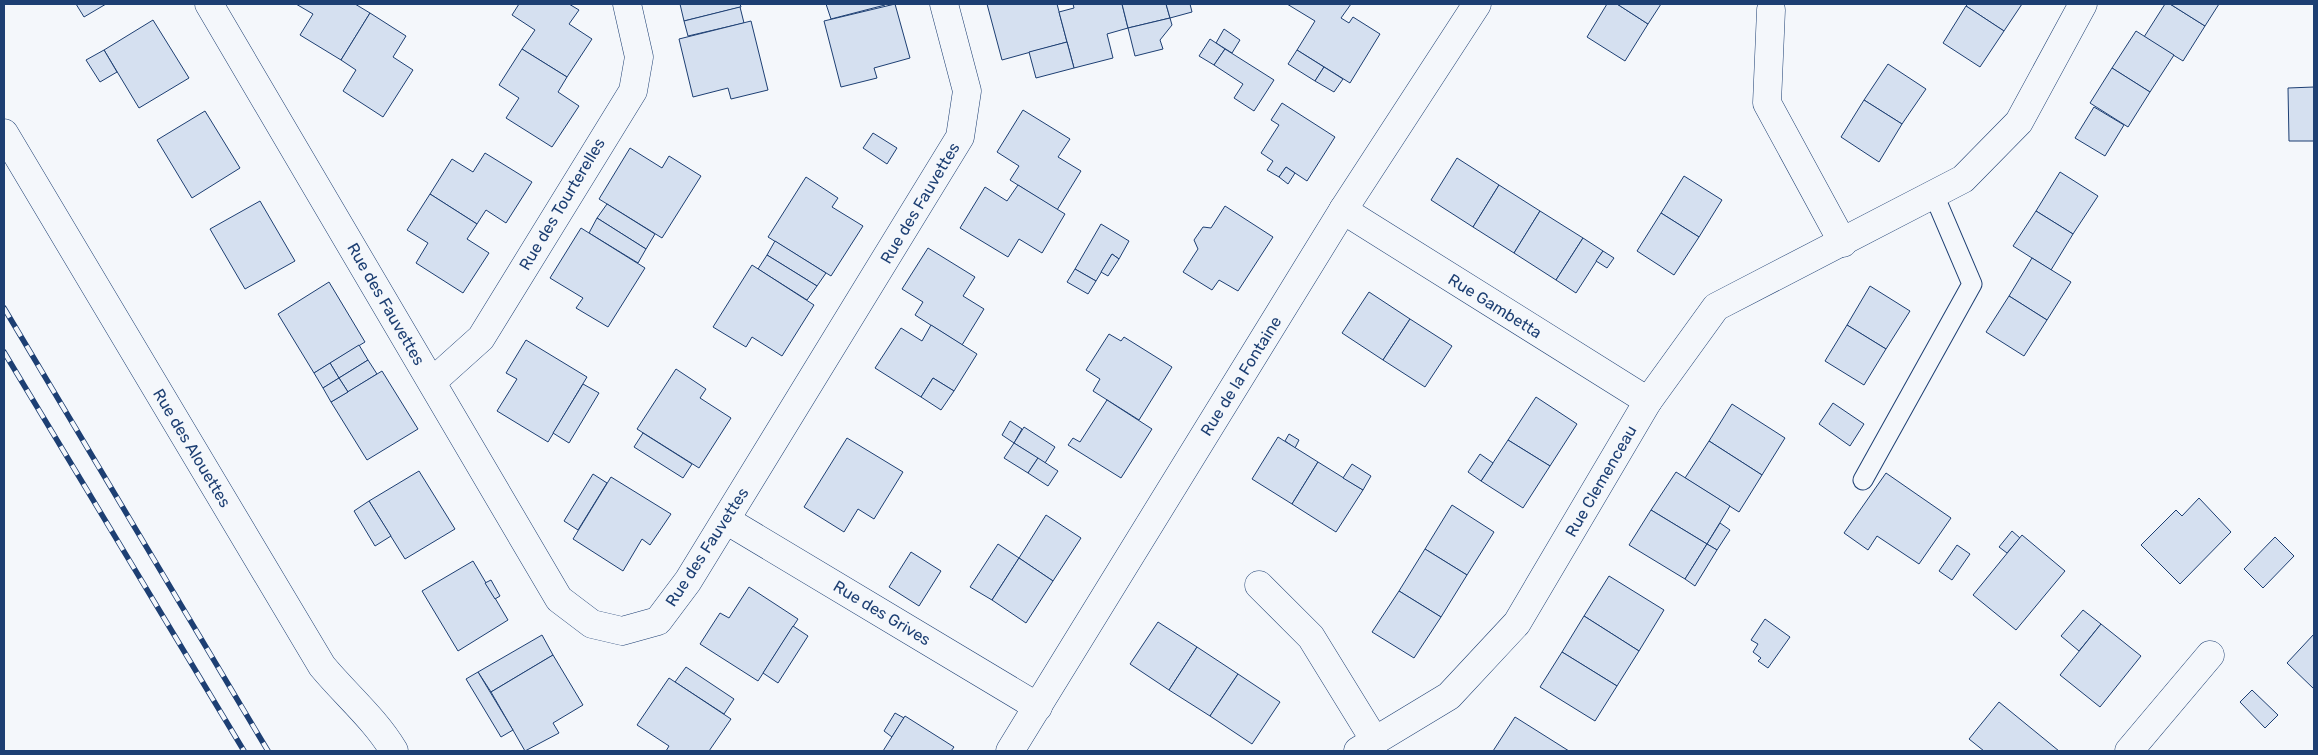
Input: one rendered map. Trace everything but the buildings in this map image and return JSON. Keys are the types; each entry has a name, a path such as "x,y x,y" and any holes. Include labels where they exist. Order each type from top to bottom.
{"street":[{"name":"Rue des Fauvettes","path":"209,4 559,599 592,624 622,631 658,622 688,581 960,137 967,92 944,4"},
{"name":"Rue des Tourterelles","path":"432,382 481,338 633,91 639,57 627,4"},
{"name":"Rue de la Fontaine","path":"1010,751 1343,210 1477,4"},
{"name":"Rue Clemenceau","path":"1259,585 1311,637 1367,746 1449,696 1517,623 1648,401 1716,307 1963,179 2019,122 2083,4"},
{"path":"1771,10 1767,103 1843,242"},
{"name":"Rue des Alouettes","path":"4,133 322,666 338,686 366,714 394,751"},
{"name":"Rue Gambetta","path":"1343,210 1648,401"},
{"name":"Rue des Grives","path":"726,520 1038,707"},
{"path":"2129,751 2210,655"}],"lane":[{"path":"1863,480 1972,284 1934,195"}],"railway":[{"path":"4,308 268,751"},
{"path":"4,352 244,751"}]}
